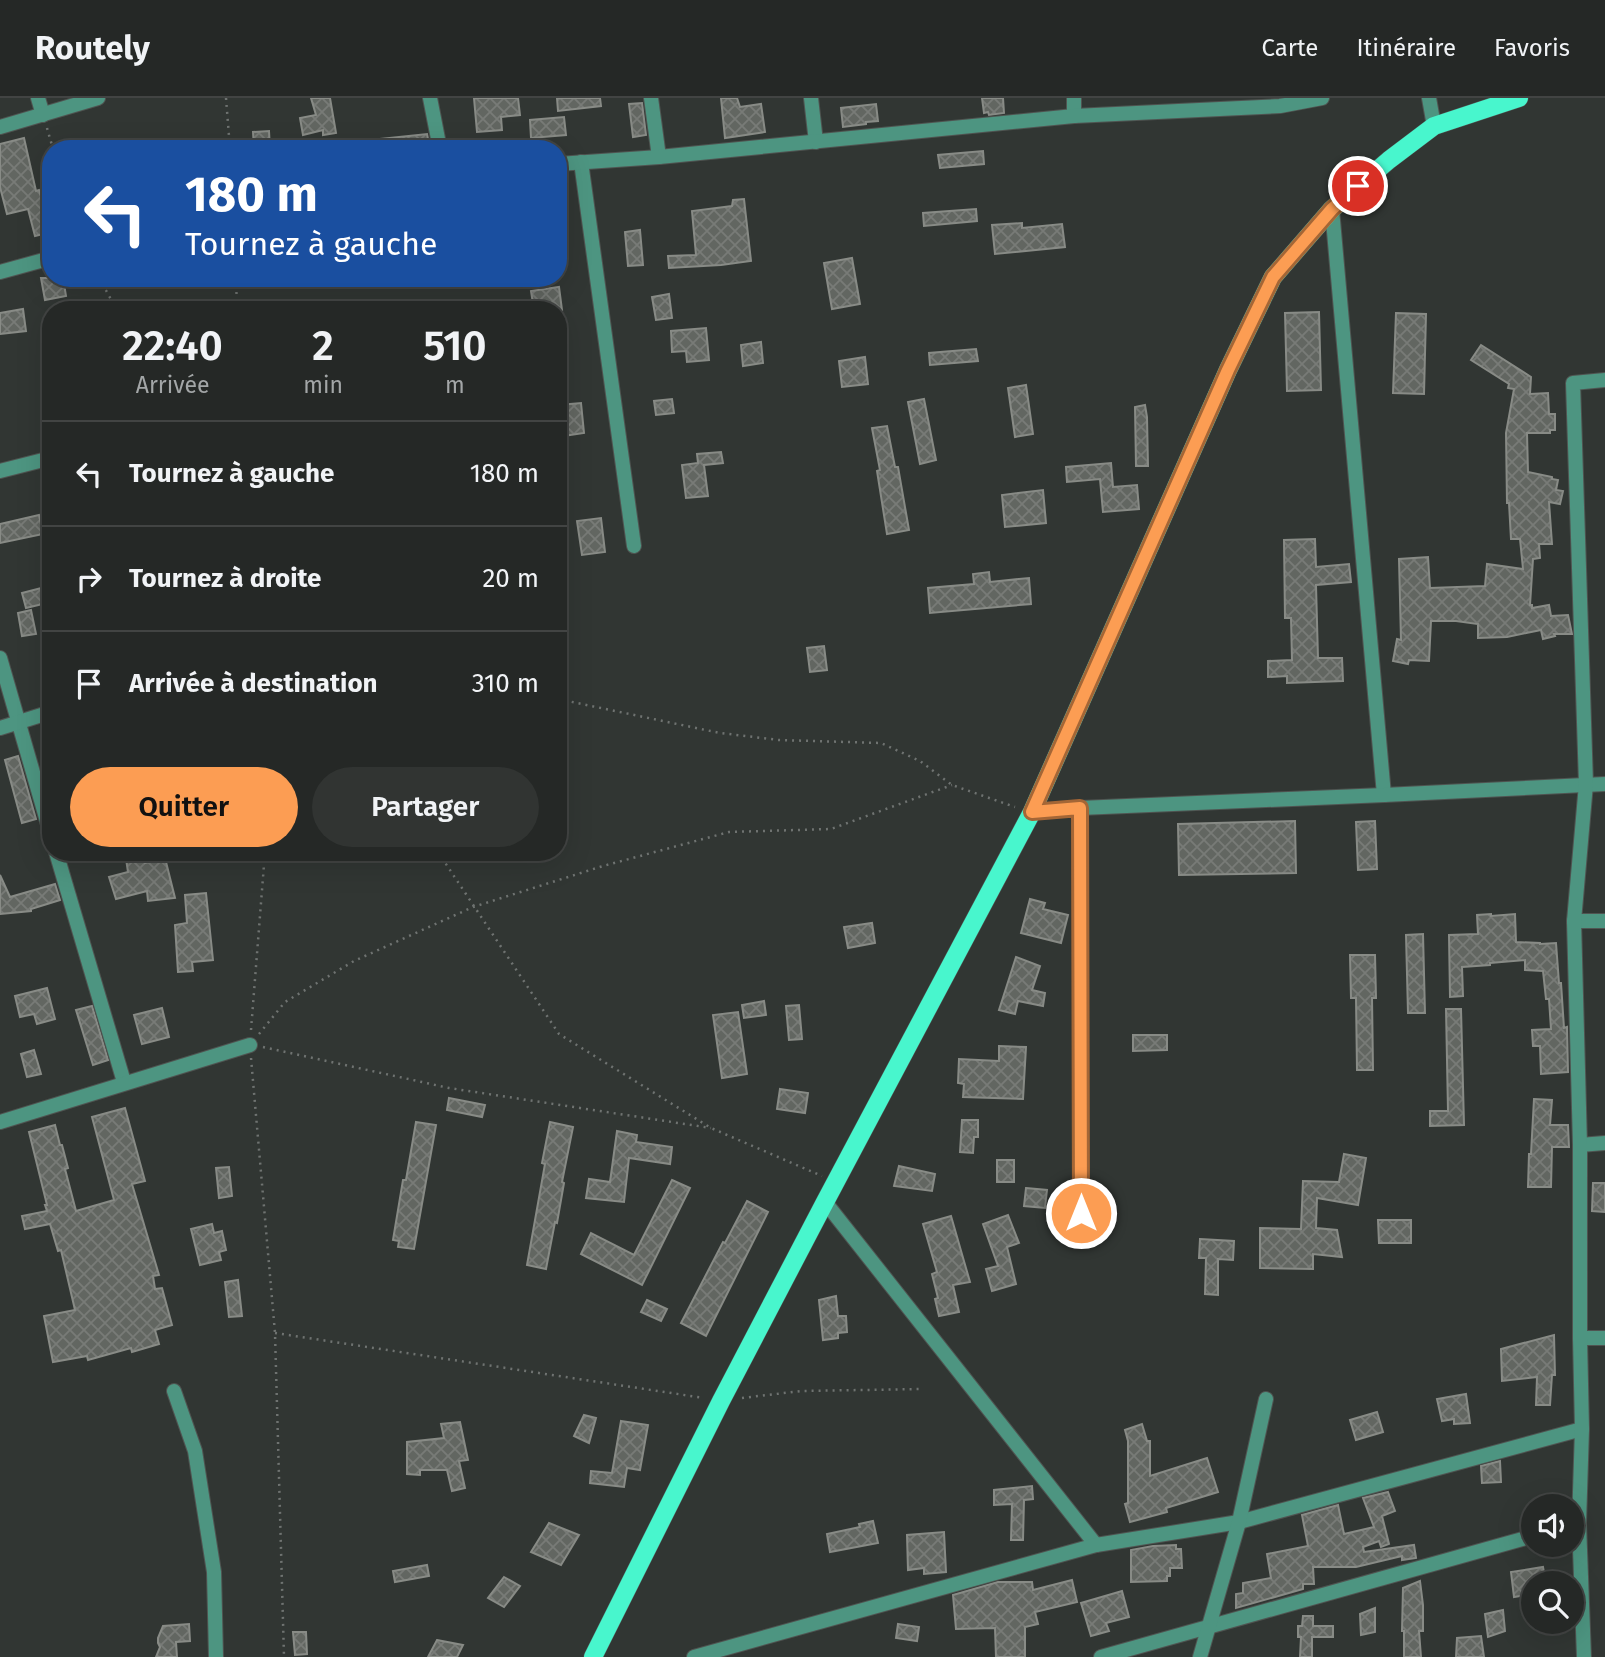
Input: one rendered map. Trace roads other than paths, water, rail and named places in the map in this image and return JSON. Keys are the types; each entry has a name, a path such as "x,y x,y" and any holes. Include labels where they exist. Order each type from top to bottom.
{"main road":[{"path":"593,1657 721,1401 1032,812 1228,370 1273,277 1332,209 1389,160 1434,127 1519,98"}],"street":[{"path":"38,98 43,115"},
{"path":"0,127 98,98"},
{"path":"430,98 438,140"},
{"path":"650,98 659,157"},
{"path":"811,98 816,142"},
{"path":"1074,98 1074,116"},
{"path":"567,163 659,157 1074,116 1322,98"},
{"path":"1429,98 1434,127"},
{"path":"581,162 634,546"},
{"path":"1332,209 1384,795"},
{"path":"0,272 42,260"},
{"path":"1577,1494 1582,1429 1580,1145 1574,921 1587,784 1573,383 1605,380"},
{"path":"0,471 42,460"},
{"path":"0,658 42,805"},
{"path":"0,728 42,715"},
{"path":"1032,812 1605,784"},
{"path":"1080,808 1081,1213"},
{"path":"59,861 124,1082"},
{"path":"1574,921 1605,920"},
{"path":"0,1122 250,1045"},
{"path":"1580,1145 1605,1143"},
{"path":"825,1202 1096,1545"},
{"path":"1580,1338 1605,1339"},
{"path":"174,1391 195,1451 214,1572 216,1657"},
{"path":"1200,1657 1239,1522 1266,1399"},
{"path":"694,1657 1096,1545 1239,1522 1582,1429"},
{"path":"1101,1657 1521,1539"},
{"path":"1577,1557 1584,1657"}]}
